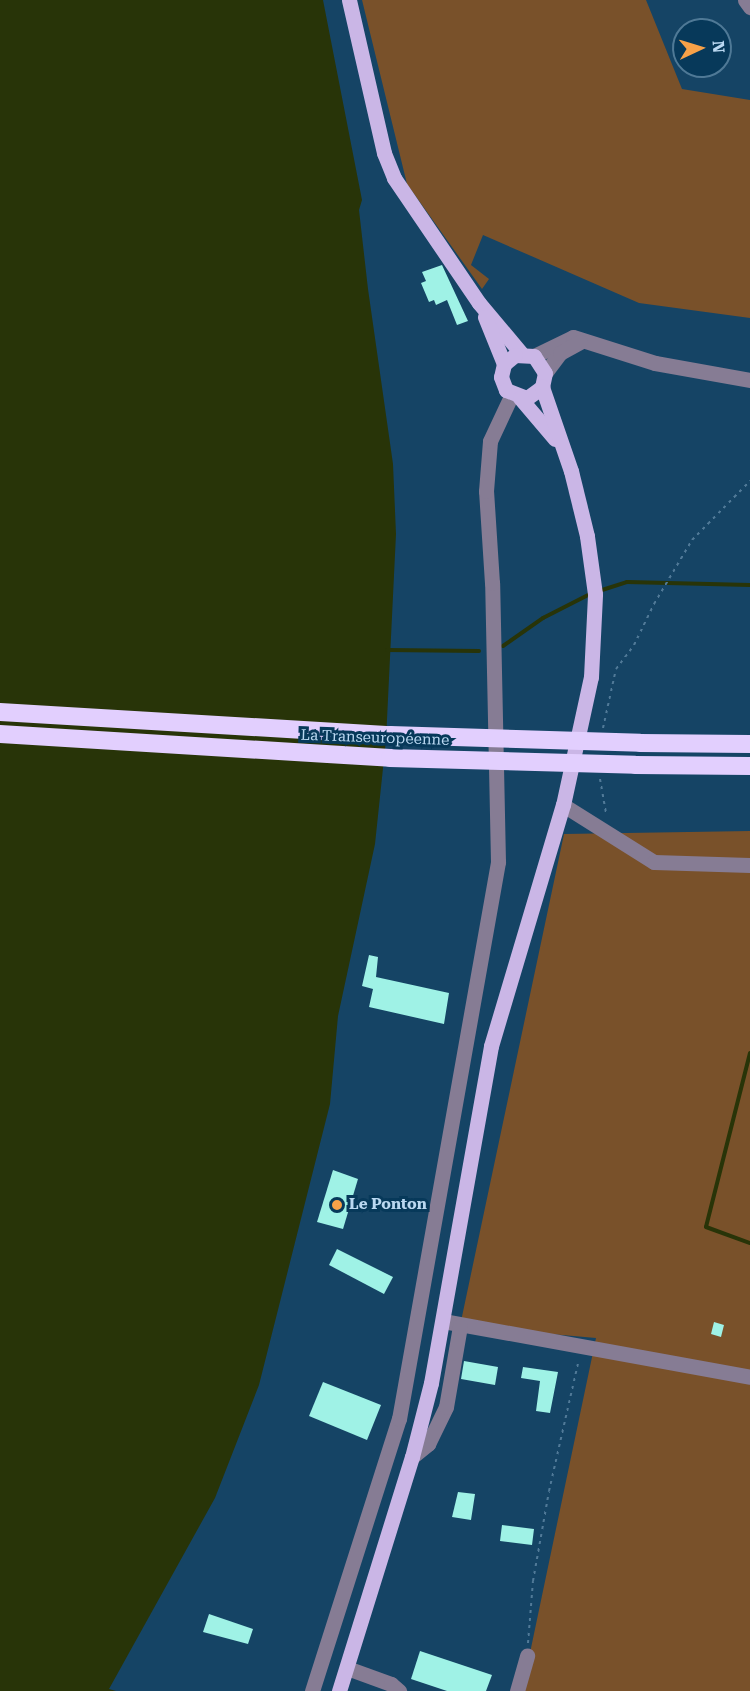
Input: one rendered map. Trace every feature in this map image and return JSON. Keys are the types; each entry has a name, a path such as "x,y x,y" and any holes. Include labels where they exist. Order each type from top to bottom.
{"highway":[{"name":"La Transeuropéenne","path":"0,712 390,735 750,744"},
{"name":"La Transeuropéenne","path":"0,734 390,758 750,766"}],"main road":[{"path":"339,1691 412,1457 443,1321 480,1098 507,992 563,805 587,700 594,627 587,536 544,380 528,355 479,303 394,178 382,143 349,0"},
{"path":"479,303 504,364 503,384 561,447"},
{"path":"504,364 528,355"},
{"path":"516,396 533,396 544,380"}],"street":[{"path":"745,0 750,6"},
{"path":"528,355 565,339 582,340 655,363 750,380"},
{"path":"544,380 561,354 582,340"},
{"path":"312,1691 399,1419 498,862 492,583 486,491 490,441 516,396"},
{"path":"563,805 639,856 668,865 750,866"},
{"path":"443,1321 460,1326 750,1377"},
{"path":"412,1457 428,1444 446,1407 460,1326"},
{"path":"517,1691 527,1655"},
{"path":"347,1668 391,1684 399,1691"}],"path":[{"path":"603,738 616,669 634,645 692,540 750,481"},
{"path":"601,770 600,791 609,825 620,842"},
{"path":"527,1655 533,1581 582,1348"}],"shaded area":[{"path":"0,0 323,0 362,200 359,210 368,289 393,464 396,534 386,740 375,844 338,1016 330,1104 259,1385 215,1498 109,1689 116,1691 0,1691"},
{"path":"362,0 646,0 672,64 672,78 678,78 682,89 750,100 750,318 639,303 483,235 471,265 489,279 482,289 407,184"},
{"path":"750,831 750,1691 522,1691 596,1338 460,1326 564,834"}],"building":[{"path":"442,265 468,321 457,325 447,300 436,305 434,300 429,302 421,283 426,281 422,272"},
{"path":"369,955 378,957 376,977 449,993 444,1024 369,1007 373,989 362,986"},
{"name":"Le Ponton","path":"333,1170 358,1179 343,1229 317,1222"},
{"path":"337,1249 393,1277 384,1294 329,1265"},
{"path":"714,1322 724,1325 721,1337 711,1334"},
{"path":"464,1361 498,1367 495,1385 461,1379"},
{"path":"523,1367 558,1372 550,1413 536,1411 540,1381 521,1378"},
{"path":"323,1382 381,1405 367,1440 309,1416"},
{"path":"458,1492 475,1494 471,1520 452,1517"},
{"path":"502,1525 534,1529 532,1545 500,1541"},
{"path":"209,1614 253,1629 248,1644 203,1632"},
{"path":"420,1651 492,1675 486,1691 447,1691 411,1679"}],"waterway":[{"path":"599,591 627,582 750,585"},
{"path":"503,646 543,618 592,593"},
{"path":"387,650 479,651"},
{"path":"750,1053 706,1227 750,1243"}],"place":[{"name":"Le Ponton","path":"337,1205"}]}
